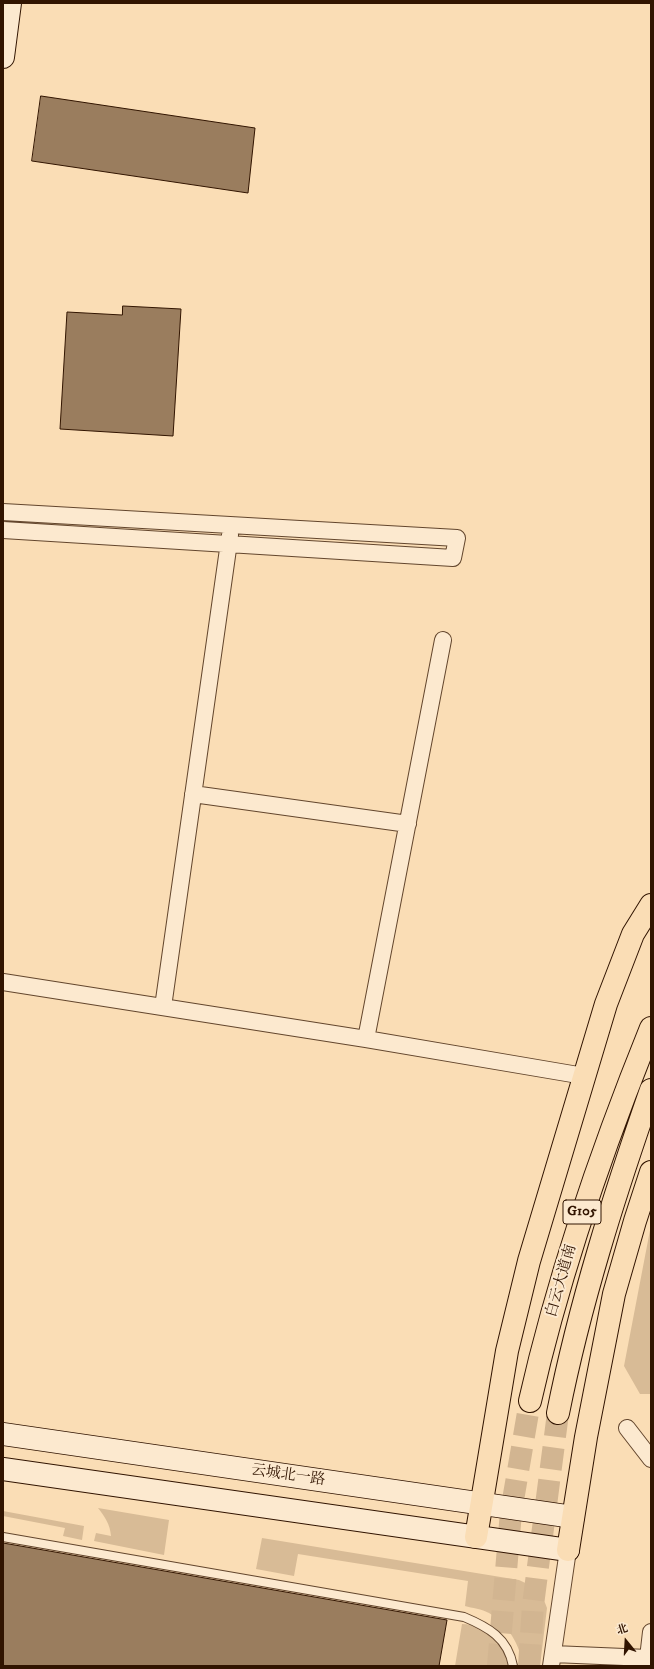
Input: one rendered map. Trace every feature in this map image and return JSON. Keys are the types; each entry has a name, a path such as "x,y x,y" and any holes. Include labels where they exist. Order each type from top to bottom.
{"highway":[{"path":"476,1537 496,1414 511,1336 529,1261 606,1004 633,934 651,905"},
{"name":"白云大道南","path":"530,1401 552,1313 582,1210 651,1028"},
{"name":"白云大道南","path":"558,1413 570,1353 594,1267 622,1171 651,1090"},
{"path":"568,1550 586,1437 614,1294 651,1172"}],"street":[{"path":"3,57 10,3"},
{"path":"3,512 458,538 453,558 3,530"},
{"path":"163,1007 232,525"},
{"path":"366,1039 443,640"},
{"path":"193,794 408,824"},
{"path":"3,982 366,1039 584,1076"},
{"path":"627,1428 651,1459"},
{"name":"云城北一路","path":"3,1434 573,1517"},
{"path":"3,1469 568,1550 552,1660 648,1658 651,1632"}],"lane":[{"path":"3,1537 464,1617 485,1626 493,1632 508,1648 512,1666"}],"shaded area":[{"path":"651,1225 651,1394 640,1394 624,1366"},
{"path":"98,1508 169,1520 164,1555 94,1541 96,1533 111,1536 107,1521"},
{"path":"3,1511 84,1526 82,1540 63,1536 65,1528 3,1516"},
{"path":"262,1538 519,1580 540,1590 547,1608 540,1666 523,1666 516,1643 502,1623 489,1613 465,1606 468,1581 298,1554 294,1576 256,1569"},
{"path":"462,1624 478,1627 485,1631 497,1643 501,1650 505,1666 455,1666"}],"building":[{"path":"41,96 255,128 248,193 32,161"},
{"path":"123,306 181,309 173,436 60,429 67,312 122,315"},
{"path":"3,1543 447,1620 439,1666 3,1666"}],"tunnel":[{"path":"498,1666 511,1512 530,1401"},
{"path":"529,1666 533,1605 558,1413"}]}
